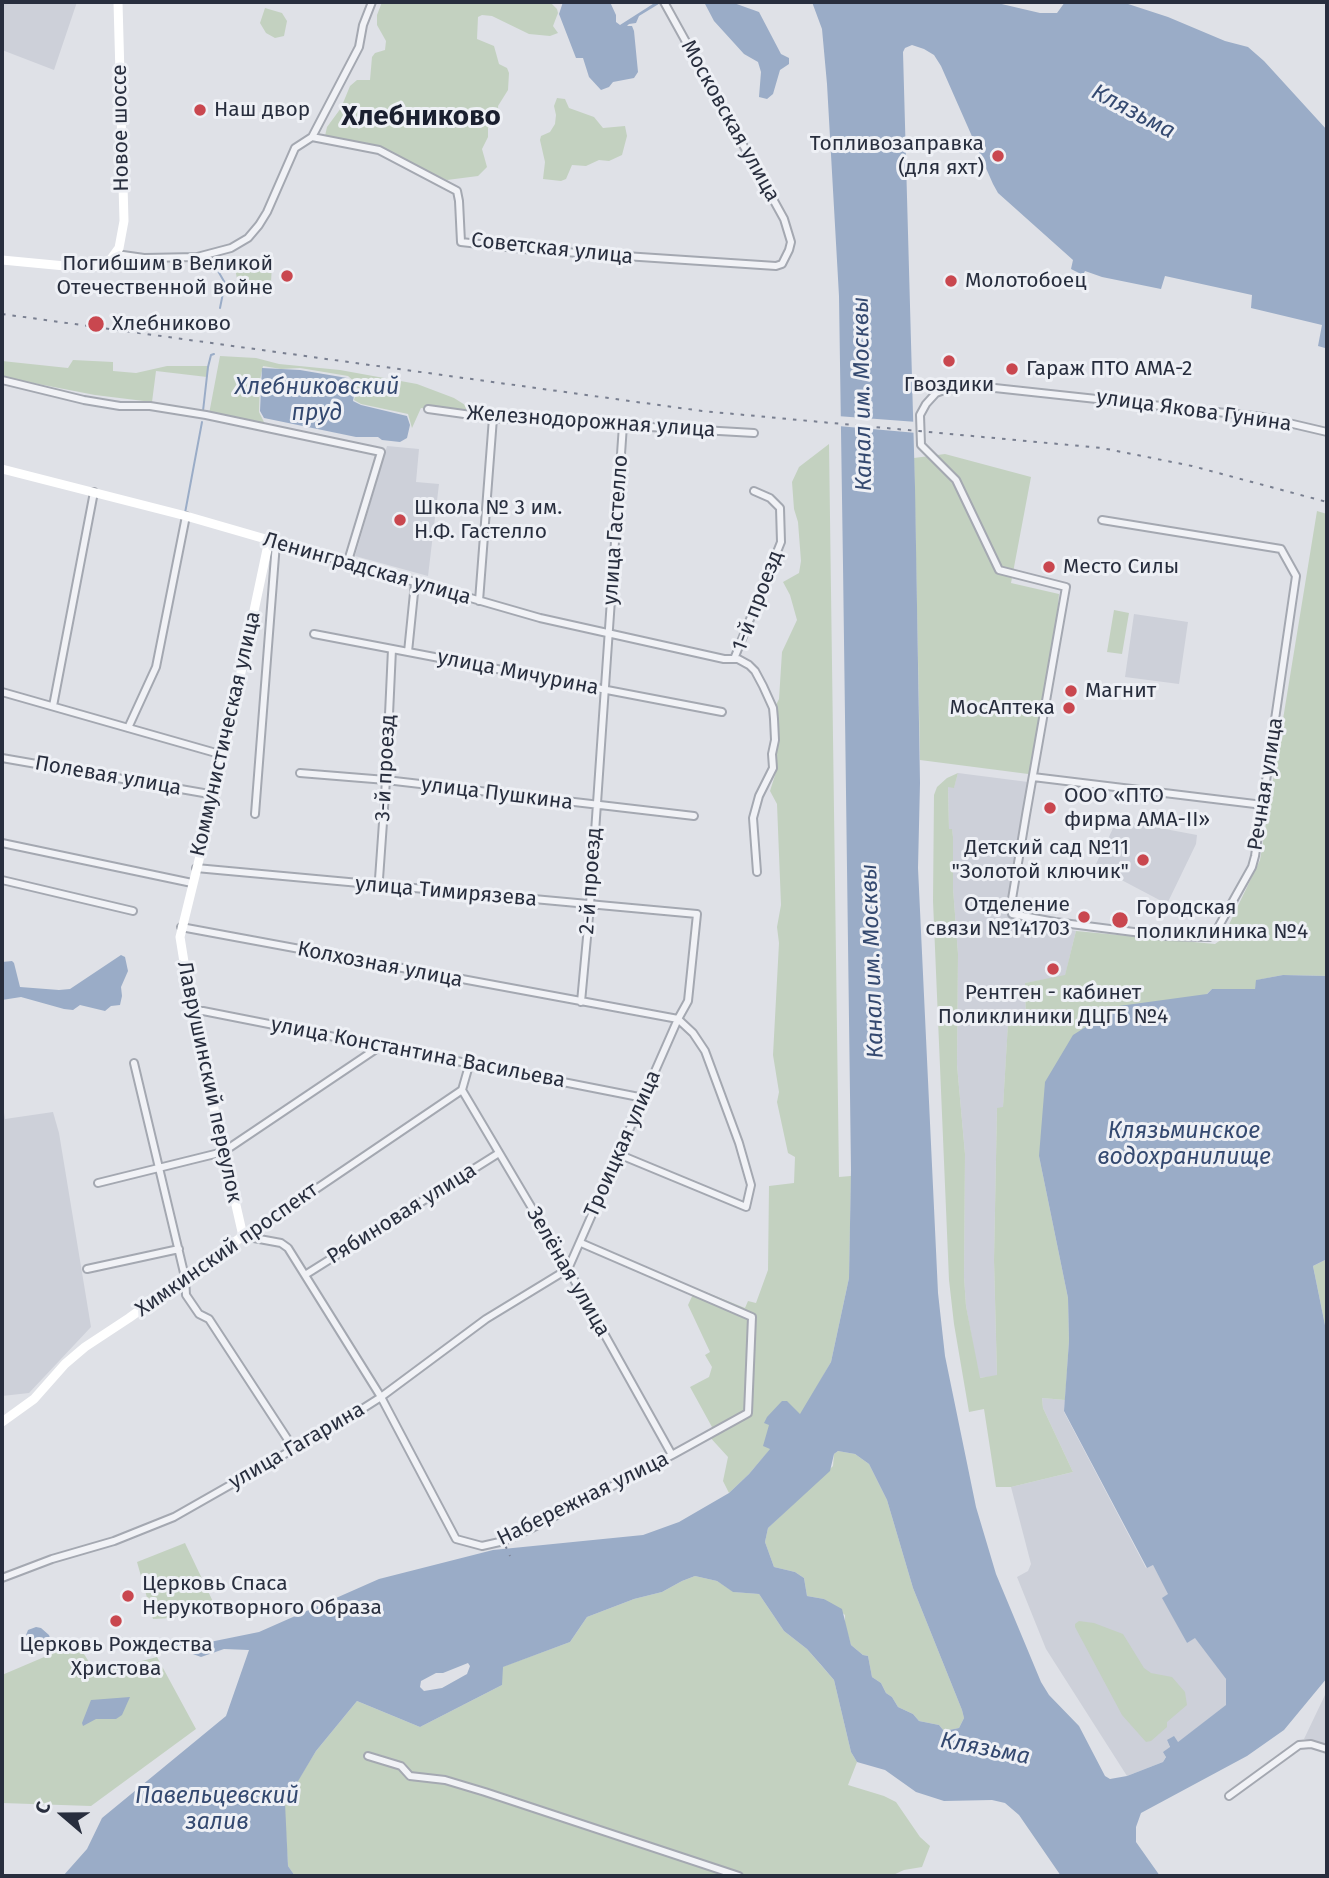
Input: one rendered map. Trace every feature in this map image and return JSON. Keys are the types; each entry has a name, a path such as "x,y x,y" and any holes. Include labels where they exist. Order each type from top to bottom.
{"street":[{"name":"Новое шоссе","path":"116,254 121,243 124,221 118,2"},
{"path":"2,260 86,268 99,266 116,254 144,258 184,258 218,252 242,242 259,225 295,148 312,137 359,47 363,25 372,2"},
{"name":"Московская улица","path":"664,2 771,192 784,219 790,242"},
{"name":"Советская улица","path":"312,137 379,150 457,191 460,201 461,242 769,267 782,264 787,257 790,242"},
{"path":"2,380 84,400 206,415 381,452 347,564"},
{"name":"улица Якова Гунина","path":"1033,777 1066,587 1021,577 999,570 995,565 960,486 950,472 924,449 919,438 920,415 926,404 936,393 958,385 980,386 1263,417 1327,432"},
{"name":"Железнодорожная улица","path":"428,409 493,418 754,433"},
{"path":"479,601 493,418"},
{"name":"улица Гастелло","path":"608,635 623,425"},
{"name":"Ленинградская улица","path":"2,472 186,516 347,564 608,635 734,659"},
{"name":"1-й проезд","path":"754,491 770,498 780,508 781,542 734,659 741,660 755,671 773,708 773,768 752,818 757,872"},
{"path":"53,706 94,492"},
{"path":"128,728 156,667 186,516"},
{"name":"Речная улица","path":"1033,777 1011,910 1015,915 1165,936 1209,937 1214,933 1252,867 1296,576 1281,549 1101,520"},
{"name":"Коммунистическая улица","path":"181,927 215,795 272,541"},
{"name":"Коммунистическая улица","path":"255,814 272,541"},
{"path":"408,652 415,583"},
{"name":"улица Мичурина","path":"314,634 722,712"},
{"name":"2-й проезд","path":"581,1002 608,635"},
{"name":"3-й проезд","path":"376,886 379,879 386,780 392,649"},
{"path":"2,692 223,755"},
{"name":"Полевая улица","path":"2,758 215,795"},
{"name":"улица Пушкина","path":"300,773 386,780 694,816"},
{"path":"1033,777 1263,805"},
{"path":"2,843 192,883"},
{"name":"улица Тимирязева","path":"196,868 697,914 688,1001 678,1019"},
{"path":"2,880 133,911"},
{"name":"Колхозная улица","path":"181,927 678,1019"},
{"name":"Лаврушинский переулок","path":"181,927 181,950 192,1012 243,1236"},
{"name":"улица Константина Васильева","path":"192,1012 382,1045 644,1098"},
{"path":"618,1154 746,1207 751,1185 735,1132 705,1051 693,1033 678,1019"},
{"name":"Троицкая улица","path":"568,1269 678,1019"},
{"path":"98,1183 223,1152 382,1045"},
{"path":"461,1090 470,1062"},
{"path":"134,1063 185,1277 186,1295 199,1314 209,1319 294,1449"},
{"name":"Зелёная улица","path":"461,1090 568,1269 672,1455"},
{"name":"Химкинский проспект","path":"2,1422 34,1399 65,1364 85,1347 243,1236 461,1090"},
{"name":"Рябиновая улица","path":"305,1275 499,1153"},
{"path":"243,1236 285,1245 381,1397"},
{"name":"Набережная улица","path":"381,1397 456,1539 482,1546 503,1541 748,1413 752,1317 580,1243"},
{"path":"87,1269 178,1249"},
{"name":"улица Гагарина","path":"2,1578 52,1559 146,1530 174,1517 381,1397 486,1319 568,1269"},
{"path":"1229,1796 1299,1745 1311,1744 1327,1749"},
{"path":"368,1756 401,1766 410,1776 445,1780 485,1792 738,1876"}],"shaded area":[{"path":"2,2 77,2 54,70 2,50"},
{"name":"Школа № 3 им. Н.Ф. Гастелло","path":"387,446 419,449 416,482 439,484 428,576 355,556"},
{"path":"1134,614 1188,622 1179,684 1125,677"},
{"path":"958,773 1028,782 1007,913 1014,920 1076,931 1065,976 1025,983 1026,1021 1008,1024 1003,1108 997,1108 994,1260 997,1376 979,1378 966,1306 964,1277 965,1154 957,1065 958,954 948,786 954,787"},
{"name":"Детский сад №11 \"Золотой ключик\"","path":"1117,820 1197,835 1196,844 1167,904 1095,866"},
{"path":"2,1100 5,1119 53,1112 59,1133 91,1327 29,1393 2,1396"},
{"path":"1042,1398 1065,1400 1064,1412 1146,1568 1153,1565 1169,1594 1163,1598 1187,1643 1195,1637 1226,1679 1227,1705 1177,1743 1167,1740 1170,1748 1163,1762 1127,1776 1046,1649 1017,1577 1028,1571 1031,1564 1011,1487 1073,1472 1043,1408"},
{"path":"1325,1695 1327,1696 1327,1746 1304,1739"}],"green space":[{"path":"382,2 550,2 557,9 553,26 558,33 550,36 529,34 492,16 478,17 477,39 494,46 499,64 507,68 509,73 508,90 498,106 499,121 488,128 488,137 482,149 487,167 478,176 447,180 367,143 327,139 325,136 327,127 341,108 350,86 357,80 370,80 372,57 385,50 386,41 377,25 377,15"},
{"path":"265,8 282,13 287,21 284,36 275,38 266,33 260,23"},
{"path":"557,98 565,99 569,108 594,117 603,128 625,126 627,136 622,155 586,166 572,165 566,179 561,181 543,179 545,162 540,140 555,124 554,106"},
{"path":"240,261 272,264 271,282 237,279 235,268"},
{"path":"220,356 256,358 279,364 340,370 417,384 454,398 481,415 421,408 412,428 408,414 361,404 354,400 358,385 348,376 300,368 263,366 259,412 266,426 209,414"},
{"path":"73,360 113,362 113,371 136,373 167,366 209,366 207,377 156,371 152,402 95,395 2,377 2,361 68,368"},
{"path":"829,444 839,1177 851,1176 849,1278 831,1362 804,1410 749,1474 729,1493 723,1481 728,1457 707,1434 712,1427 690,1387 709,1377 712,1367 705,1355 710,1352 688,1305 696,1288 745,1308 748,1301 756,1303 768,1270 769,1186 794,1183 795,1157 788,1153 777,1102 779,1092 773,1055 779,943 777,927 781,905 777,804 770,791 776,772 778,724 775,707 779,699 782,652 797,620 783,582 799,573 801,561 792,482 799,467"},
{"path":"945,454 1031,477 1011,583 1059,594 1052,686 1036,775 920,760 914,458"},
{"path":"1317,511 1327,514 1327,976 1283,975 1257,980 1255,989 1212,989 1039,1156 1068,1298 1069,1341 1065,1400 1042,1398 1043,1408 1073,1472 1011,1487 996,1487 984,1409 969,1412 949,1280 933,901 934,795 937,787 958,773 954,788 948,787 958,954 957,1065 965,1154 964,1277 966,1306 980,1378 997,1375 994,1260 997,1108 1003,1107 1008,1023 1026,1021 1025,983 1065,975 1076,931 1215,944 1222,939 1260,860"},
{"path":"1114,610 1129,613 1122,654 1107,652"},
{"path":"1327,1259 1327,1335 1313,1266"},
{"path":"838,1451 855,1454 869,1464 887,1500 913,1588 962,1710 964,1718 959,1728 944,1731 939,1725 919,1721 913,1714 898,1707 881,1683 872,1677 868,1656 851,1645 845,1615 824,1599 807,1596 804,1578 795,1572 774,1567 765,1542 768,1528 833,1466 834,1454"},
{"path":"185,1543 216,1608 171,1618 153,1619 137,1562"},
{"path":"695,1576 717,1581 734,1592 759,1594 784,1631 807,1649 834,1680 851,1752 857,1762 848,1785 896,1802 920,1837 930,1846 922,1867 904,1870 891,1876 295,1876 288,1866 284,1803 316,1751 357,1701 420,1727 502,1685 502,1667 570,1642 587,1617 634,1599 662,1592"},
{"path":"1079,1621 1094,1623 1123,1634 1144,1668 1151,1673 1172,1677 1185,1692 1187,1705 1167,1722 1167,1727 1151,1741 1146,1742 1122,1715 1075,1627"},
{"path":"77,1643 96,1673 157,1657 196,1729 91,1806 2,1803 2,1675"}],"water":[{"path":"563,2 610,2 616,22 620,25 656,2 662,2 639,16 636,23 627,26 632,26 634,31 638,72 634,78 613,82 601,90 589,77 583,58 576,58 559,14"},
{"path":"704,2 731,2 759,12 781,54 789,58 789,64 780,70 773,94 767,99 759,97 761,72 758,62 744,54 714,21"},
{"path":"812,2 993,2 1040,13 1057,13 1065,2 1122,2 1248,47 1327,130 1325,348 1318,346 1322,325 1251,308 1252,295 1165,276 1161,289 1085,271 1083,275 1071,269 1073,260 998,193 934,55 912,45 903,52 915,487 920,783 918,868 938,1293 945,1356 976,1507 996,1574 1041,1682 1049,1695 1079,1726 1105,1776 1110,1779 1127,1776 1163,1762 1166,1757 1163,1752 1170,1747 1167,1740 1174,1736 1178,1742 1226,1705 1226,1679 1195,1638 1187,1643 1162,1598 1168,1594 1153,1565 1147,1568 1064,1411 1069,1341 1068,1298 1039,1156 1045,1082 1073,1035 1119,1006 1207,994 1212,989 1255,989 1256,980 1283,975 1327,976 1327,1259 1313,1266 1327,1335 1327,1678 1284,1730 1247,1756 1141,1813 1136,1827 1136,1842 1160,1876 1061,1876 1019,1815 1005,1803 992,1800 944,1801 916,1792 885,1770 857,1762 851,1752 834,1680 822,1666 807,1649 784,1631 759,1594 733,1592 717,1581 695,1576 662,1592 634,1599 587,1617 570,1642 503,1667 502,1685 420,1727 357,1701 316,1751 285,1803 288,1866 295,1876 63,1876 87,1849 102,1818 226,1716 249,1650 224,1649 201,1657 163,1643 172,1639 195,1645 259,1632 379,1579 493,1550 643,1535 679,1522 729,1493 749,1474 770,1449 763,1446 769,1425 764,1423 767,1417 782,1401 787,1401 800,1414 831,1362 849,1278 851,1170 839,296 822,29","holes":["838,1451 855,1454 869,1464 887,1500 913,1588 962,1710 964,1718 959,1728 944,1731 939,1725 919,1721 913,1714 898,1707 881,1683 872,1677 868,1656 851,1645 842,1609 824,1599 807,1596 804,1578 795,1572 774,1567 765,1542 768,1528 830,1471 834,1454","468,1663 470,1666 467,1674 442,1688 424,1691 420,1687 421,1681 436,1673"]},
{"name":"Хлебниковский пруд","path":"262,368 300,370 347,378 356,384 353,401 407,416 410,425 407,438 400,442 378,437 356,437 264,418 260,411"},
{"path":"121,955 125,957 128,971 121,987 120,1005 111,1006 105,1011 80,1005 73,1010 64,1009 21,997 2,1000 2,962 14,963 20,987 59,990 70,989"},
{"path":"36,1627 49,1635 52,1644 46,1651 37,1653 28,1649 26,1635 28,1630"},
{"path":"130,1697 122,1715 116,1719 96,1719 83,1726 91,1700"}],"pier":[{"path":"837,416 917,422 917,433 838,426"}],"waterway":[{"path":"218,271 225,283 220,308"},
{"path":"203,411 208,367 211,355 214,354"},
{"path":"185,513 202,422"}],"railway":[{"path":"2,314 702,411 1102,448 1192,466 1327,502"},
{"path":"501,1536 510,1556"}],"place":[{"name":"Наш двор","path":"200,110"},
{"name":"Топливозаправка (для яхт)","path":"998,156"},
{"name":"Погибшим в Великой Отечественной войне","path":"287,276"},
{"name":"Молотобоец","path":"951,281"},
{"name":"Хлебниково","path":"96,324"},
{"name":"Гвоздики","path":"949,361"},
{"name":"Гараж ПТО АМА-2","path":"1012,369"},
{"name":"Школа № 3 им. Н.Ф. Гастелло","path":"400,520"},
{"name":"Место Силы","path":"1049,567"},
{"name":"Магнит","path":"1071,691"},
{"name":"МосАптека","path":"1069,708"},
{"name":"ООО «ПТО фирма АМА-II»","path":"1050,808"},
{"name":"Детский сад №11 \"Золотой ключик\"","path":"1143,860"},
{"name":"Отделение связи №141703","path":"1084,917"},
{"name":"Городская поликлиника №4","path":"1120,920"},
{"name":"Рентген - кабинет Поликлиники ДЦГБ №4","path":"1053,969"},
{"name":"Церковь Спаса Нерукотворного Образа","path":"128,1596"},
{"name":"Церковь Рождества Христова","path":"116,1621"}],"district":[{"name":"Хлебниково","path":"421,117"}],"water label":[{"name":"Клязьма","path":"1133,112"},
{"name":"Канал им. Москвы","path":"863,394"},
{"name":"Канал им. Москвы","path":"873,961"},
{"name":"Клязьминское водохранилище","path":"1184,1145"},
{"name":"Клязьма","path":"985,1749"},
{"name":"Павельцевский залив","path":"217,1810"}]}
